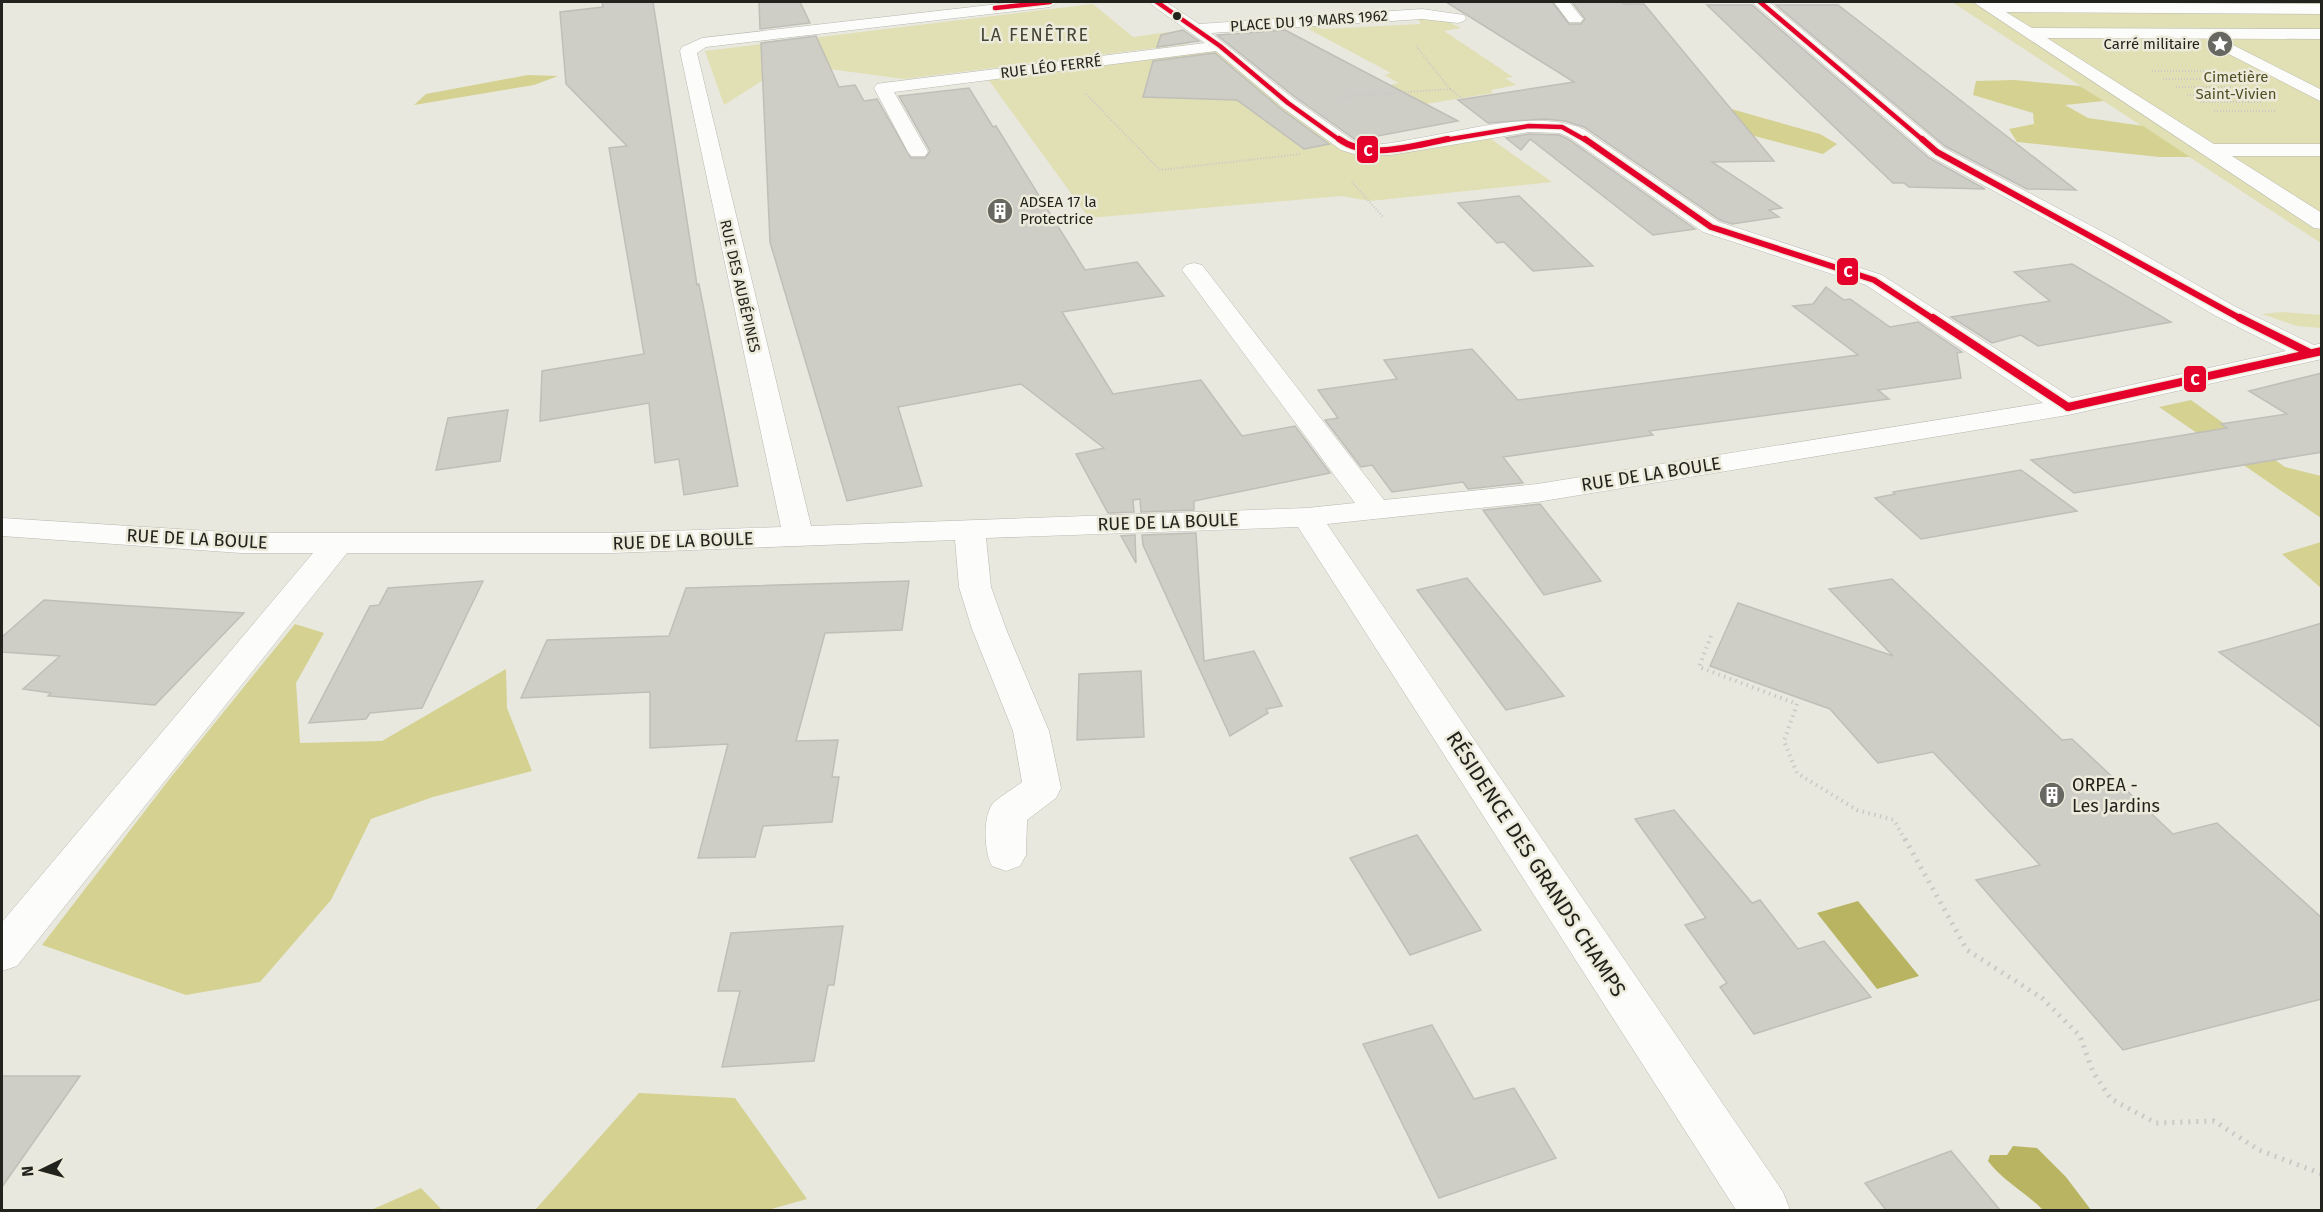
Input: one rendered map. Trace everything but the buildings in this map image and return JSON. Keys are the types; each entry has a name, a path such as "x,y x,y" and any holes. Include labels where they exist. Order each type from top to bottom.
{"street":[{"path":"994,5 1050,2"},
{"name":"PLACE DU 19 MARS 1962","path":"1156,2 1220,46 1288,103 1355,148"},
{"path":"1562,2 1575,19"},
{"path":"1760,2 1937,152 2112,246 2225,311 2316,352"},
{"path":"1985,4 2322,9"},
{"path":"1985,4 2121,95 2322,223"},
{"name":"RUE DES AUBÉPINES","path":"798,536 688,51 702,43 994,5"},
{"path":"2144,5 2198,33"},
{"name":"PLACE DU 19 MARS 1962","path":"1195,28 1422,14 1453,18"},
{"path":"2030,33 2322,34"},
{"name":"RUE LÉO FERRÉ","path":"918,153 883,88 1220,46"},
{"path":"2231,49 2322,97"},
{"path":"1355,148 1391,148 1529,126 1562,126 1576,133 1711,227 1874,280 2068,406"},
{"path":"2208,150 2322,150"},
{"path":"1194,270 1376,510"},
{"name":"RUE DE LA BOULE","path":"2,527 241,543 613,543 1307,517 1537,493 2068,406 2316,352"},
{"name":"RÉSIDENCE DES GRANDS CHAMPS","path":"1307,517 1765,1210"},
{"path":"970,530 975,587 989,629 1031,731 1042,788 1006,814 1006,855"},
{"path":"2,953 338,543"}],"path":[{"path":"1453,18 1406,34 1450,89 1465,101"},
{"path":"1058,66 1160,170 1355,148"},
{"path":"2121,95 2217,79"},
{"path":"2121,95 2303,87"},
{"path":"1288,103 1353,95 1450,89"},
{"path":"2121,95 2248,95"},
{"path":"2121,95 2263,102"},
{"path":"2121,95 2286,111"},
{"path":"1711,636 1699,668 1797,704 1784,741 1797,773 1857,810 1894,820 1966,950 2042,998 2080,1036 2093,1072 2111,1099 2156,1123 2214,1121 2259,1150 2322,1174"}],"green space":[{"name":"Cimetière Saint-Vivien","path":"1952,2 2321,2 2321,243"},
{"path":"1093,4 1133,37 1176,31 1188,44 904,79 770,61 771,75 724,105 705,51"},
{"path":"1416,17 1444,20 1461,28 1444,31 1513,77 1505,78 1516,85 1491,90 1493,93 1389,110 1351,93 1399,83 1384,75 1391,73 1299,24 1315,23 1322,29 1421,24"},
{"path":"1220,46 1361,150 1484,134 1552,182 1370,201 1341,196 1089,218 985,75"},
{"path":"2282,312 2321,315 2321,328 2297,326 2262,314"}],"shaded area":[{"path":"528,75 558,76 534,85 414,105 426,94"},
{"path":"2014,80 2080,86 2104,101 2065,105 2088,118 2143,126 2190,157 2159,157 2017,142 2009,129 2034,124 2033,113 1973,95 1976,81"},
{"path":"1710,103 1820,134 1837,144 1823,154 1747,134"},
{"path":"2191,400 2285,467 2321,476 2321,518 2159,407"},
{"path":"2322,542 2321,588 2282,554"},
{"path":"295,624 324,633 296,683 300,743 382,741 506,669 507,708 532,771 433,797 371,819 331,900 260,982 186,995 42,945 171,777"},
{"path":"1858,901 1919,976 1877,989 1817,913"},
{"path":"639,1093 735,1098 807,1199 768,1210 535,1210"},
{"path":"2013,1146 2037,1148 2066,1177 2091,1210 2043,1210 2000,1175 1988,1161 1990,1155 2007,1155"},
{"path":"421,1188 442,1210 371,1210"}],"transit line":[{"name":"C","path":"995,8 1050,2"},
{"name":"C","path":"1157,2 1220,46 1288,103 1348,146 1361,150 1391,149 1529,126 1562,127 1576,133 1711,227 1874,280 2068,407"},
{"name":"C","path":"1760,2 1937,152 2112,246 2225,311 2310,353"},
{"name":"C","path":"2068,407 2322,351"}],"place":[{"name":"Carré militaire","path":"2220,44"},
{"name":"ADSEA 17 la Protectrice","path":"1000,211"},
{"name":"ORPEA - Les Jardins","path":"2052,795"}],"district":[{"name":"LA FENÊTRE","path":"1035,35"}]}
